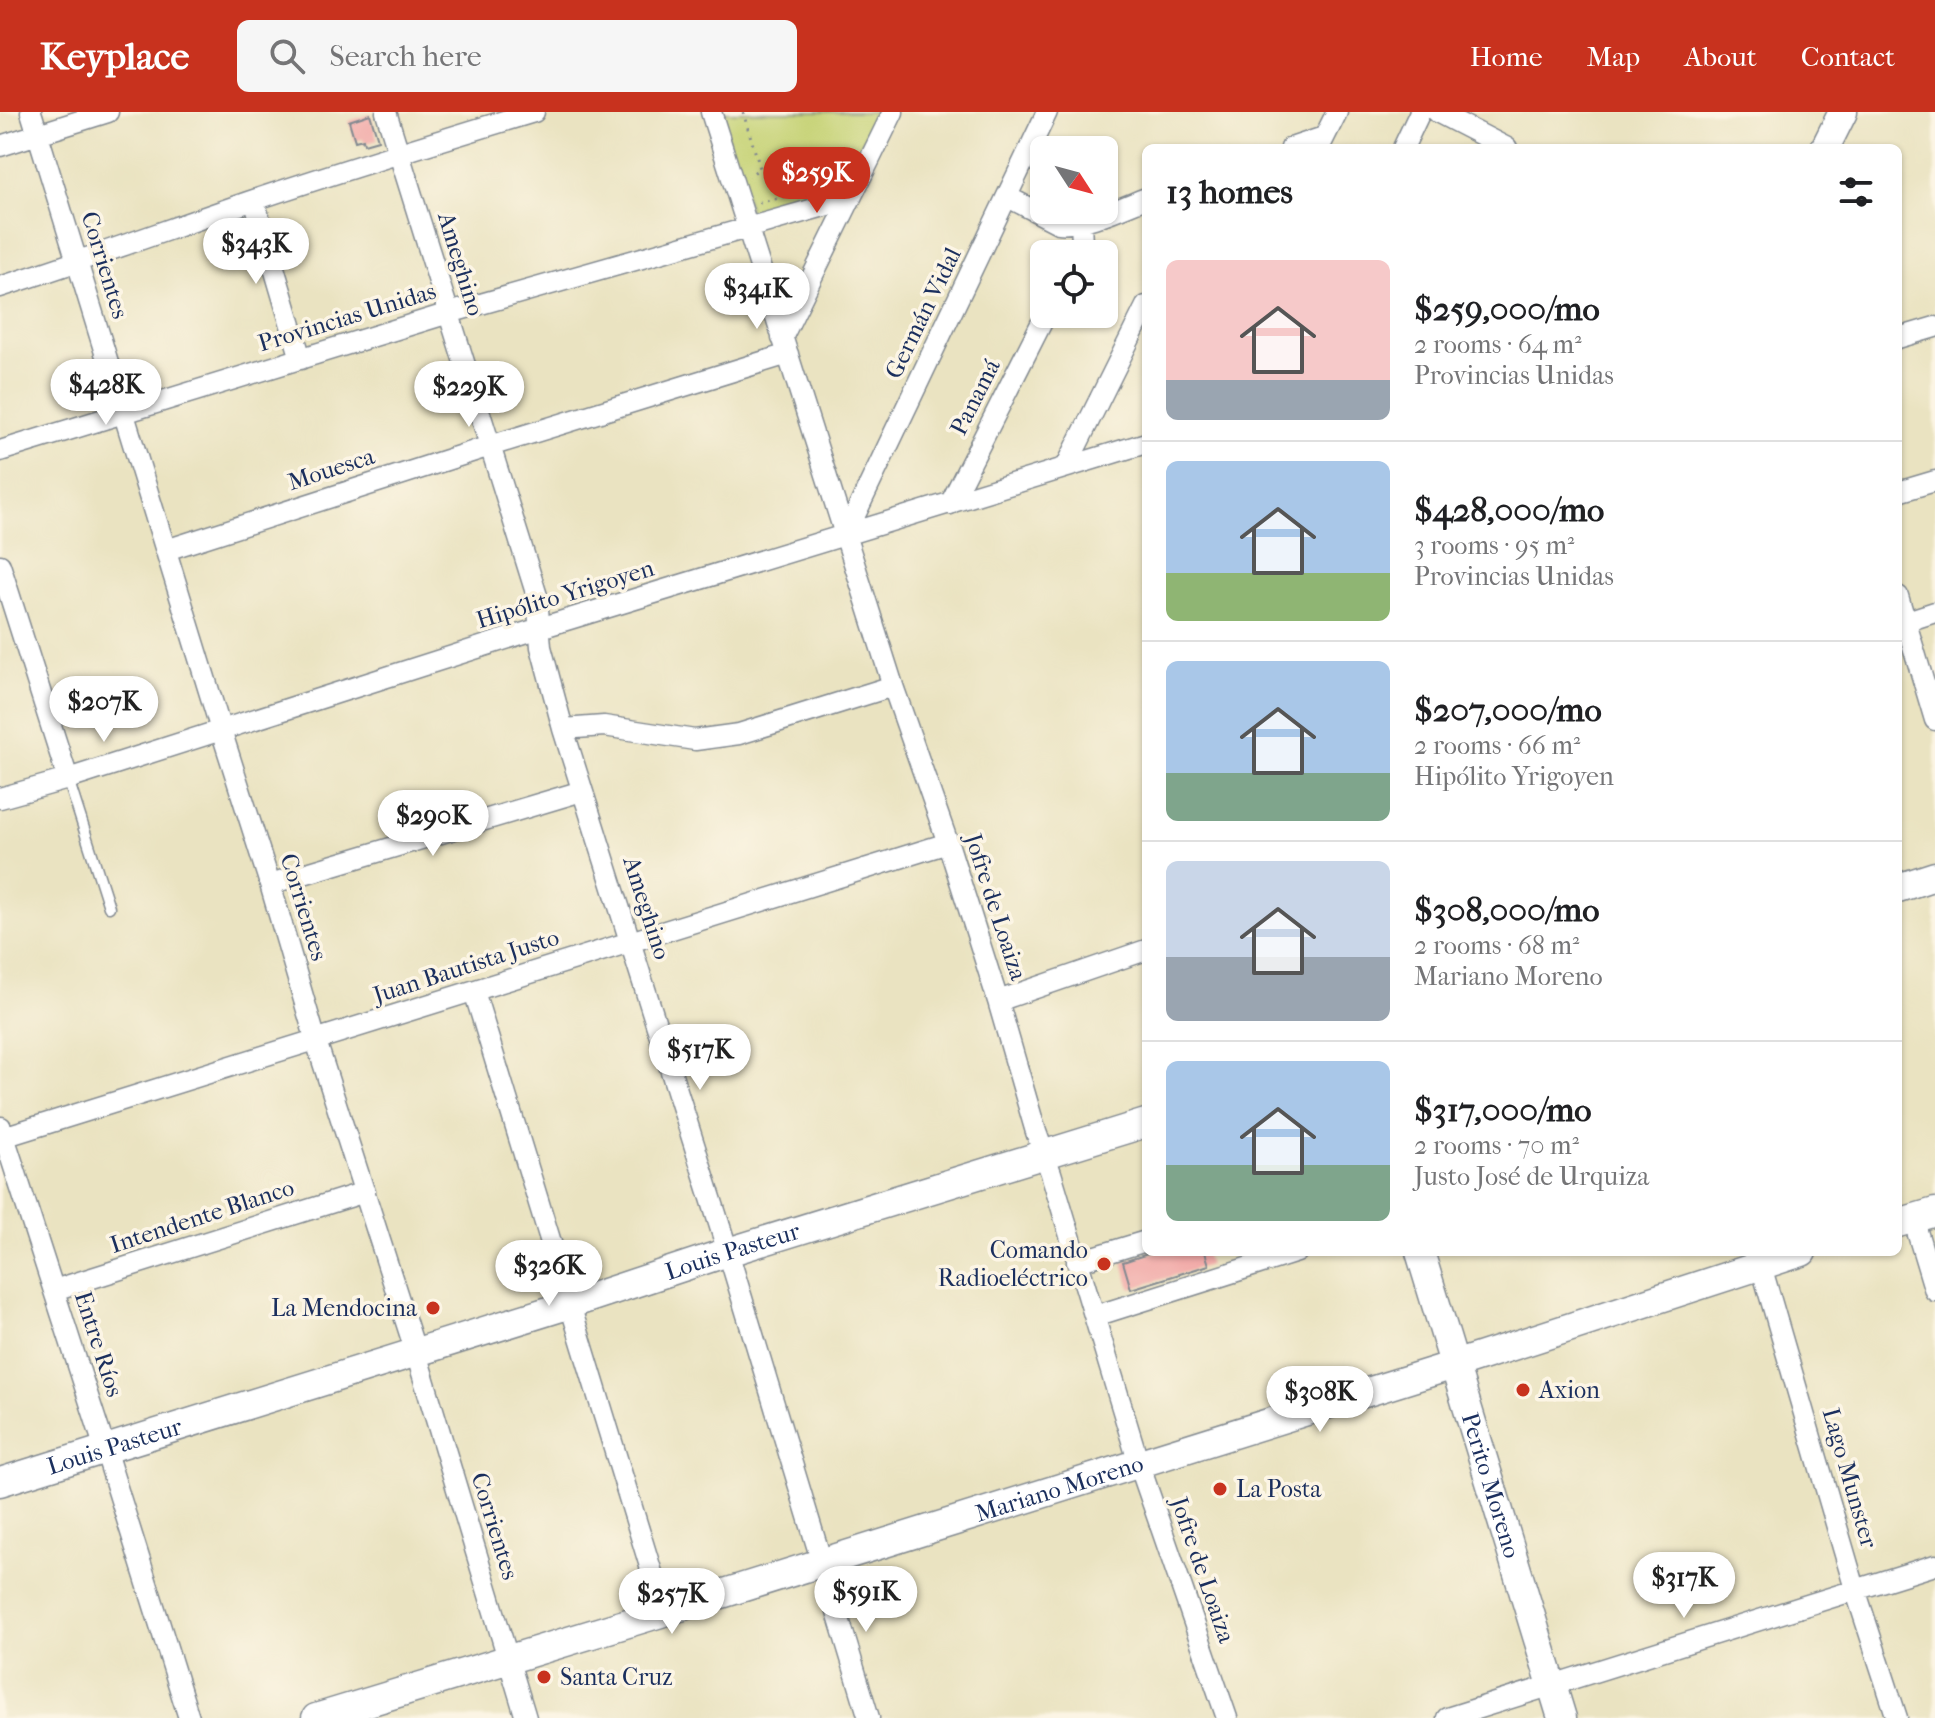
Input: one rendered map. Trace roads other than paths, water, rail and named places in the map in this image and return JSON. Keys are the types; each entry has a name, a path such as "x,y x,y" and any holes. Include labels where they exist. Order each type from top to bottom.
{"main road":[{"path":"1809,144 1826,112"},
{"path":"1827,144 1843,112"},
{"path":"1902,887 1935,876"},
{"name":"Louis Pasteur","path":"0,1482 1142,1124"},
{"name":"Perito Moreno","path":"1421,1256 1562,1718"},
{"name":"Mariano Moreno","path":"316,1718 1454,1365 1759,1258"}],"street":[{"name":"Corrientes","path":"31,112 526,1718"},
{"path":"0,146 108,112"},
{"name":"Ameghino","path":"386,112 537,596 541,647 563,729 728,1252 869,1718"},
{"path":"0,287 254,200 534,112"},
{"name":"Jofre de Loaiza","path":"711,112 893,686 948,843 1139,1464 1227,1718"},
{"path":"785,346 849,199 893,112"},
{"name":"Germán Vidal","path":"845,536 1047,112"},
{"path":"1321,142 1337,112"},
{"path":"1405,144 1420,112"},
{"path":"1437,112 1499,144"},
{"path":"1008,197 1030,208"},
{"name":"Provincias Unidas","path":"0,451 449,313 849,199"},
{"path":"1118,208 1142,199"},
{"path":"254,200 301,359"},
{"path":"1066,467 1142,314"},
{"path":"1902,337 1935,327"},
{"name":"Panamá","path":"950,504 1039,328"},
{"name":"Mouesca","path":"166,550 490,446 785,346"},
{"name":"Hipólito Yrigoyen","path":"0,798 540,628 1142,444"},
{"path":"1902,491 1935,481"},
{"path":"0,565 68,779"},
{"path":"1935,612 1902,622 1935,720"},
{"path":"563,729 604,726 695,740 719,738 893,686"},
{"path":"270,884 582,791"},
{"name":"Juan Bautista Justo","path":"1,1133 316,1041 948,843"},
{"path":"998,1001 1142,951"},
{"path":"474,991 664,1612"},
{"name":"Entre Ríos","path":"1,1133 54,1290 189,1718"},
{"name":"Intendente Blanco","path":"54,1290 365,1192"},
{"path":"1915,1218 1935,1291"},
{"path":"1077,1262 1142,1242"},
{"path":"1095,1316 1284,1256"},
{"name":"Lago Munster","path":"1759,1258 1855,1589 1897,1718"},
{"path":"1447,1718 1935,1565"}],"lane":[{"path":"68,779 109,907"}],"place":[{"name":"Comando Radioeléctrico","path":"1104,1264"},
{"name":"La Mendocina","path":"433,1308"},
{"name":"Axion","path":"1523,1390"},
{"name":"La Posta","path":"1220,1489"},
{"name":"Santa Cruz","path":"544,1677"}]}
